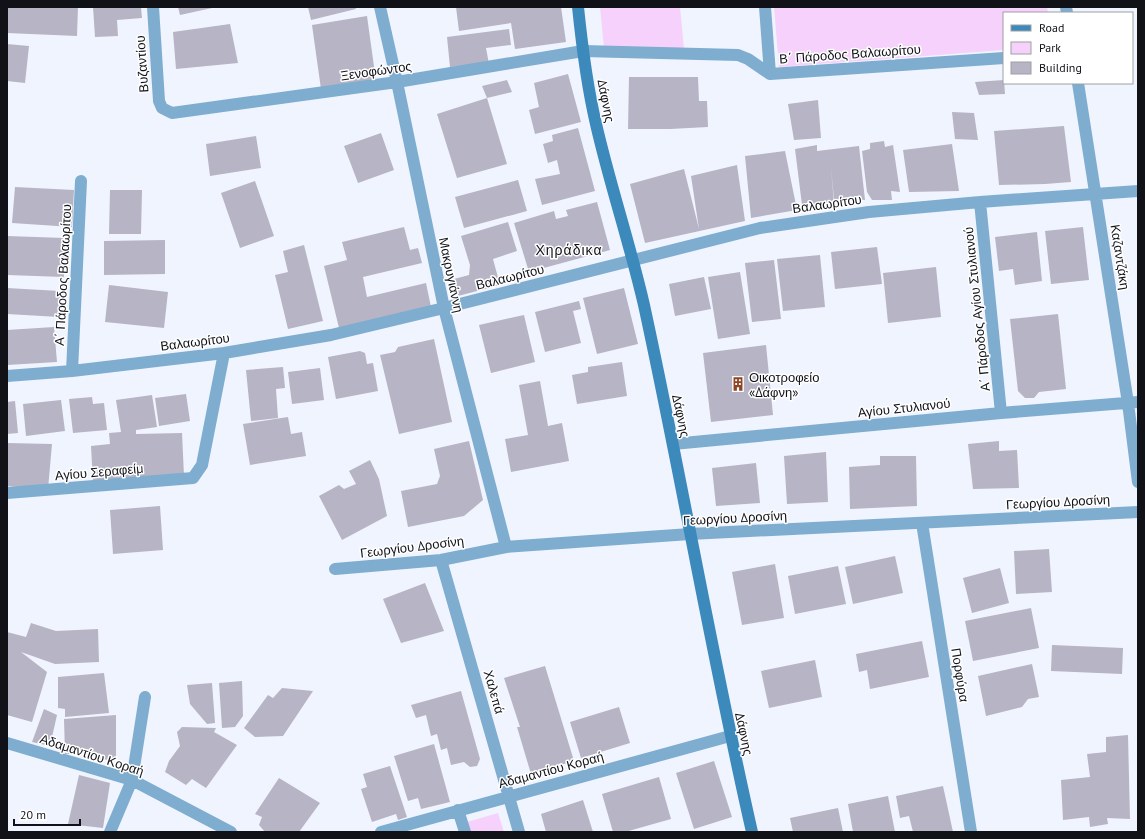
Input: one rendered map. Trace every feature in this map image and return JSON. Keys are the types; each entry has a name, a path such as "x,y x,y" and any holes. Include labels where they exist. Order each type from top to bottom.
{"street":[{"name":"Βυζαντίου","path":"153,7 159,101 162,108 172,113"},
{"name":"Μακρυγιάννη","path":"380,7 444,308 506,547"},
{"name":"Δάφνης","path":"578,7 583,51 595,123 633,260 643,302 673,444 730,736 752,832"},
{"path":"765,7 770,74"},
{"name":"Ξενοφώντος","path":"172,113 397,82 583,51"},
{"name":"Β΄ Πάροδος Βαλαωρίτου","path":"583,51 738,55 748,59 770,74 1003,58"},
{"name":"Καζαντζάκη","path":"1078,84 1133,403 1138,482"},
{"name":"Α΄ Πάροδος Βαλαωρίτου","path":"72,371 81,181"},
{"name":"Βαλαωρίτου","path":"7,376 72,371 224,353 331,335 760,228 869,212 980,202 1138,191"},
{"name":"Α΄ Πάροδος Αγίου Στυλιανού","path":"980,202 1001,413"},
{"name":"Αγίου Σεραφείμ","path":"7,494 193,478 202,465 224,353"},
{"name":"Αγίου Στυλιανού","path":"673,444 1001,413 1133,403"},
{"name":"Γεωργίου Δροσίνη","path":"335,569 441,560 506,547 690,534 1138,512"},
{"name":"Πορφύρα","path":"922,523 971,832"},
{"name":"Χαλεπά","path":"441,560 520,832"},
{"path":"110,832 132,780 145,697"},
{"name":"Αδαμαντίου Κοραή","path":"380,832 730,736"},
{"name":"Αδαμαντίου Κοραή","path":"7,743 132,780 231,832"},
{"path":"458,810 465,832"}],"green space":[{"path":"600,7 680,7 684,49 604,48"},
{"path":"774,7 1047,7 1048,12 1003,12 1003,50 779,67"},
{"path":"498,813 504,832 470,832 467,822"}],"building":[{"path":"7,7 78,7 77,36 7,33"},
{"path":"93,7 141,7 142,18 117,20 118,36 95,37"},
{"path":"178,7 212,7 212,8 180,15"},
{"path":"308,7 355,7 356,9 311,20"},
{"path":"456,7 561,7 566,42 515,49 511,23 459,31"},
{"path":"367,16 376,81 321,89 312,25"},
{"path":"230,24 238,63 176,69 173,32"},
{"path":"509,29 511,45 486,48 489,64 450,67 447,37"},
{"path":"7,44 29,46 25,83 7,81"},
{"path":"568,74 581,122 535,134 529,110 539,107 534,83"},
{"path":"629,77 698,77 699,101 707,101 708,127 628,129"},
{"path":"507,80 512,92 487,98 482,86"},
{"path":"1003,80 1005,94 979,95 975,82"},
{"path":"487,98 507,164 457,178 437,114"},
{"path":"818,100 821,138 794,140 788,104"},
{"path":"952,112 974,113 978,140 955,139"},
{"path":"1064,126 1071,182 999,185 994,131"},
{"path":"578,128 595,191 542,205 535,179 560,174 557,160 548,163 543,144 553,141 552,135"},
{"path":"381,133 394,170 358,183 344,146"},
{"path":"256,136 261,168 210,176 206,144"},
{"path":"884,141 885,147 893,145 900,192 891,191 892,200 872,200 867,192 862,151 870,149 870,143"},
{"path":"952,144 959,191 909,192 903,150"},
{"path":"817,145 817,151 859,146 865,200 834,199 831,168 834,204 802,205 795,149"},
{"path":"785,151 797,210 751,218 745,156"},
{"path":"737,165 745,221 645,243 630,184 684,169 699,229 691,176"},
{"path":"518,180 527,211 464,228 455,197"},
{"path":"255,181 274,236 240,248 221,193"},
{"path":"15,187 74,190 72,227 12,223"},
{"path":"110,190 142,190 141,234 109,234"},
{"path":"597,202 610,250 529,272 514,223 554,211 556,219 568,216 566,210"},
{"path":"508,222 517,251 493,259 500,285 458,296 454,279 469,275 470,265 461,236"},
{"path":"404,227 410,250 418,248 422,263 363,277 367,297 426,283 431,307 339,328 324,266 347,260 342,242"},
{"path":"1083,227 1089,280 1051,284 1045,231"},
{"path":"1037,232 1042,281 1015,285 1013,269 999,271 995,237"},
{"path":"7,236 65,238 64,277 7,275"},
{"path":"165,240 165,274 104,275 104,241"},
{"path":"304,245 323,321 288,329 275,275 288,272 283,251"},
{"path":"877,247 882,284 835,289 831,252"},
{"path":"820,255 825,307 783,311 777,259"},
{"path":"774,260 781,319 752,322 745,263"},
{"path":"936,267 941,317 888,323 883,273"},
{"path":"740,272 750,334 718,339 708,277"},
{"path":"704,277 711,309 675,316 669,284"},
{"path":"109,285 168,292 164,328 105,322"},
{"path":"7,288 60,291 59,317 7,314"},
{"path":"624,288 638,344 597,354 583,298"},
{"path":"579,301 581,309 573,311 581,343 545,352 535,312"},
{"path":"1058,314 1066,389 1039,392 1034,398 1025,398 1018,391 1010,319"},
{"path":"524,315 535,362 491,373 479,325"},
{"path":"54,327 57,362 7,365 7,330"},
{"path":"434,339 452,422 399,434 380,355 395,352 398,347"},
{"name":"Οικοτροφείο «Δάφνη»","path":"766,345 773,415 711,422 703,353"},
{"path":"360,351 365,353 367,364 373,363 378,391 336,399 328,357"},
{"path":"622,362 627,396 577,404 572,375 588,372 588,367"},
{"path":"283,367 285,388 276,389 278,418 251,421 246,370"},
{"path":"320,368 324,400 292,404 288,372"},
{"path":"540,381 548,426 562,423 569,461 511,472 505,439 528,435 519,385"},
{"path":"186,394 190,421 159,426 155,398"},
{"path":"152,395 157,427 136,430 136,434 182,433 184,476 93,483 91,446 110,444 109,433 121,432 116,400"},
{"path":"92,397 93,404 104,403 107,430 73,433 69,399"},
{"path":"61,400 65,431 26,436 23,404"},
{"path":"15,401 18,433 7,434 7,402"},
{"path":"288,417 291,434 302,432 306,456 250,465 243,424"},
{"path":"469,441 483,500 464,516 408,527 401,491 437,484 440,476 434,449"},
{"path":"999,441 999,451 1017,450 1019,488 973,489 968,444"},
{"path":"7,443 52,444 48,489 7,486"},
{"path":"826,452 828,502 787,504 784,456"},
{"path":"880,456 916,456 917,506 850,509 849,467 880,465"},
{"path":"370,460 379,479 387,516 342,540 319,496 339,485 344,489 356,484 349,471"},
{"path":"756,463 760,503 716,506 712,468"},
{"path":"160,506 163,550 113,554 110,510"},
{"path":"1049,549 1052,592 1016,594 1014,551"},
{"path":"895,556 903,593 853,604 845,567"},
{"path":"775,564 784,618 742,625 732,572"},
{"path":"838,566 846,604 795,614 788,576"},
{"path":"1000,568 1009,603 972,613 963,578"},
{"path":"425,583 444,631 401,643 383,599"},
{"path":"1031,608 1039,648 973,661 965,621"},
{"path":"31,623 56,631 98,629 99,662 55,664 21,652 47,672 32,722 7,715 7,632 26,637"},
{"path":"922,641 929,677 870,689 867,670 859,672 856,654"},
{"path":"1052,645 1123,648 1122,674 1051,671"},
{"path":"815,660 822,697 769,708 761,671"},
{"path":"1032,664 1039,697 1028,699 1022,707 986,716 978,676"},
{"path":"545,666 574,761 531,774 517,727 520,727 504,678"},
{"path":"104,673 109,713 65,717 65,709 58,708 58,677"},
{"path":"242,681 243,716 235,727 222,728 219,683"},
{"path":"212,683 215,723 207,724 190,704 187,685"},
{"path":"282,688 313,691 283,736 255,737 244,728 268,695 273,698"},
{"path":"461,691 480,759 477,766 470,767 464,762 451,765 447,748 441,750 437,734 431,736 426,715 416,718 411,705"},
{"path":"619,707 630,743 581,758 570,722"},
{"path":"44,709 57,715 50,746 32,742"},
{"path":"116,715 116,759 98,760 98,753 65,754 64,719"},
{"path":"182,727 216,728 214,732 237,745 206,788 192,779 186,785 165,772 169,761 180,746 177,732"},
{"path":"1128,735 1130,819 1107,818 1108,824 1090,827 1089,817 1063,820 1061,780 1090,777 1087,754 1106,752 1106,737"},
{"path":"434,744 450,802 421,809 418,798 408,801 394,756"},
{"path":"714,761 732,817 694,829 676,773"},
{"path":"390,766 407,817 398,820 396,814 372,822 361,789 367,787 363,774"},
{"path":"79,775 110,783 103,828 68,824"},
{"path":"659,777 671,819 625,832 613,832 602,794"},
{"path":"279,778 320,803 299,832 265,832 259,825 262,817 255,814"},
{"path":"943,786 953,832 913,832 909,816 900,818 896,796"},
{"path":"888,796 895,832 853,832 848,804"},
{"path":"583,800 593,832 546,832 541,814"},
{"path":"838,808 843,832 793,832 790,818"}],"place":[{"name":"Οικοτροφείο «Δάφνη»","path":"738,384"}],"district":[{"name":"Χηράδικα","path":"569,250"}]}
